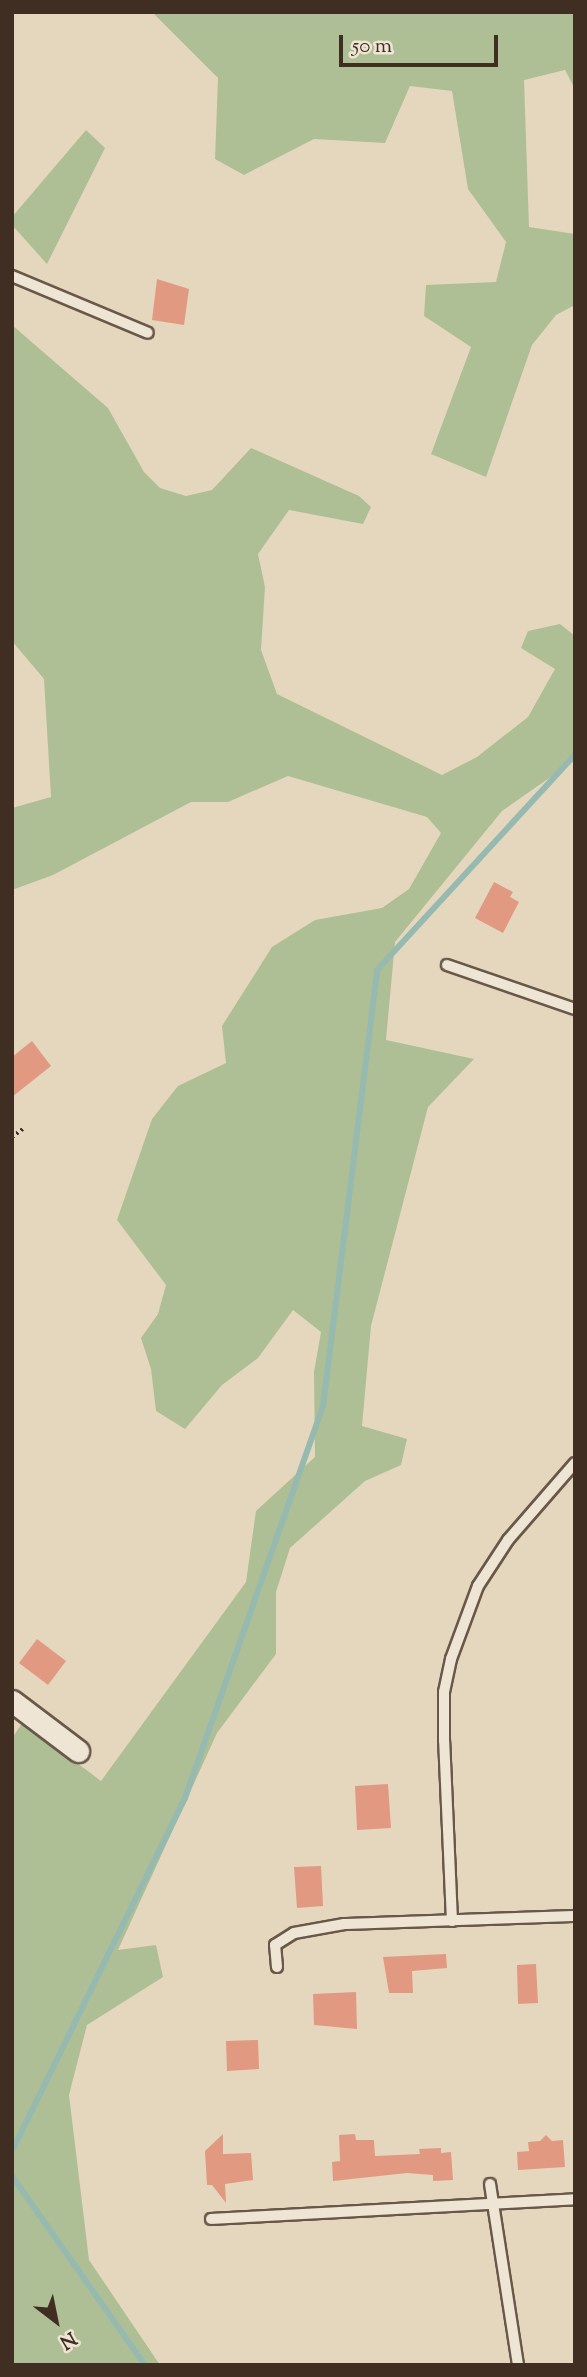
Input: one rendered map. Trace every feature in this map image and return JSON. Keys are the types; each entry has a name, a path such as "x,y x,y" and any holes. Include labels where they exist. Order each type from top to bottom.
{"street":[{"path":"12,1701 78,1751"}],"lane":[{"path":"12,276 148,332"},
{"path":"447,965 575,1009"},
{"path":"452,1921 444,1741 444,1692 451,1659 478,1586 508,1540 575,1463"},
{"path":"277,1968 275,1945 294,1933 344,1924 575,1916"},
{"path":"490,2184 519,2365"},
{"path":"211,2219 575,2199"}],"path":[{"path":"12,1137 24,1128"}],"green space":[{"path":"152,12 575,12 575,89 565,70 524,80 529,227 575,234 575,305 556,315 532,345 486,477 431,454 471,347 424,316 426,285 496,282 506,242 468,189 452,91 410,86 385,143 314,139 244,175 215,159 218,78"},
{"path":"86,130 105,148 47,264 12,225 12,217"},
{"path":"12,325 108,408 144,472 160,488 186,496 212,490 251,448 359,496 371,507 363,524 289,510 258,554 265,587 261,650 277,694 442,775 477,757 528,717 555,669 521,648 528,631 560,624 575,636 575,760 502,811 395,942 386,1040 474,1059 428,1107 371,1326 362,1426 407,1439 401,1465 365,1481 290,1548 276,1592 276,1654 217,1733 118,1950 156,1945 163,1977 87,2025 69,2095 89,2260 160,2365 12,2365 12,1738 23,1722 101,1781 246,1582 256,1511 315,1457 314,1372 321,1332 293,1310 258,1358 222,1385 185,1429 156,1411 151,1369 141,1338 158,1314 166,1285 117,1220 152,1119 178,1086 226,1063 222,1026 272,947 315,920 382,908 409,889 441,833 427,817 288,776 228,802 191,802 53,875 12,890 12,808 51,797 44,679 12,641"}],"building":[{"path":"157,279 189,289 184,325 152,320"},
{"path":"494,882 513,892 510,897 519,902 503,933 475,918"},
{"path":"32,1041 51,1066 12,1097 12,1057"},
{"path":"37,1639 66,1661 48,1685 19,1663"},
{"path":"388,1784 391,1828 357,1830 355,1786"},
{"path":"321,1866 323,1906 297,1908 294,1867"},
{"path":"446,1954 447,1968 412,1971 413,1993 389,1993 383,1957"},
{"path":"536,1964 538,2003 518,2004 517,1965"},
{"path":"356,1992 357,2029 314,2025 313,1994"},
{"path":"258,2040 259,2069 227,2071 226,2041"},
{"path":"223,2134 223,2154 251,2153 253,2180 225,2184 226,2203 212,2185 207,2185 205,2151"},
{"path":"355,2134 356,2140 374,2140 375,2156 420,2154 419,2149 441,2148 441,2153 451,2152 453,2180 433,2181 433,2175 407,2173 333,2181 332,2162 340,2161 339,2135"},
{"path":"546,2135 552,2141 563,2140 565,2167 518,2170 517,2152 529,2151 528,2142 540,2141"}],"waterway":[{"path":"12,2151 185,1798 323,1406 377,970 575,755"},
{"path":"12,2176 145,2365"}]}
